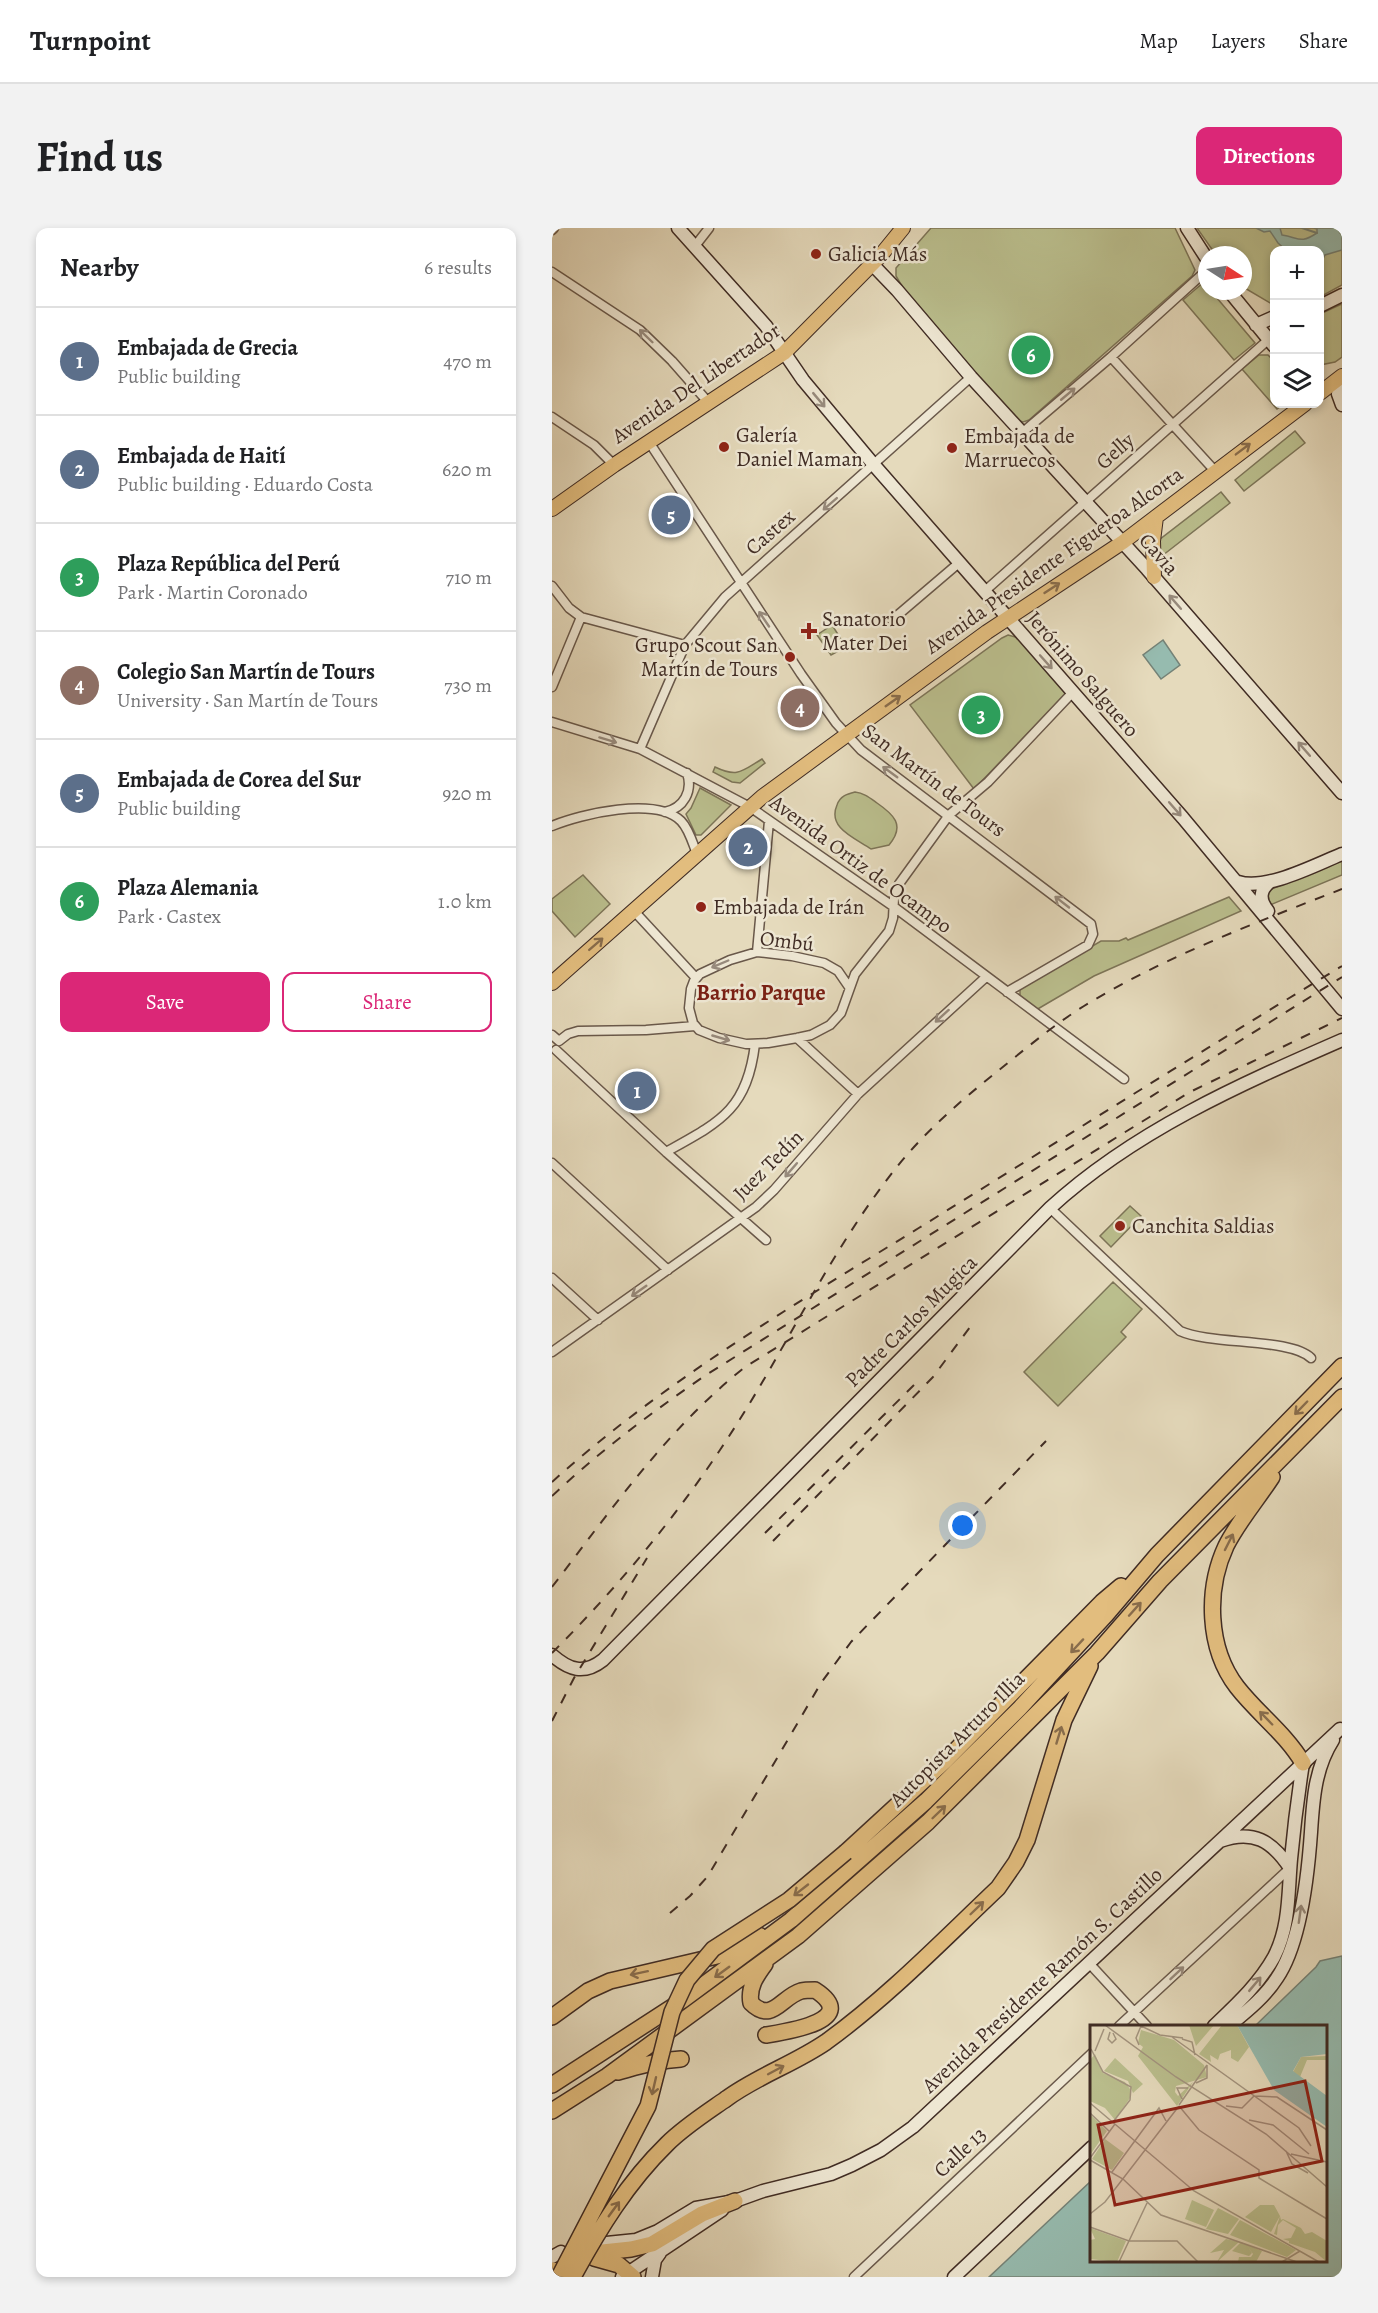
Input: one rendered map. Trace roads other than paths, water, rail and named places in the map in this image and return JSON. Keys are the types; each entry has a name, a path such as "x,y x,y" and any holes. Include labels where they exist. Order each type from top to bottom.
{"highway":[{"name":"Autopista Arturo Illia","path":"552,2085 683,2000 786,1925 926,1801 1020,1708 1106,1615 1157,1555 1342,1366"},
{"name":"Autopista Arturo Illia","path":"552,2111 607,2076 822,1917 928,1822 1097,1653 1160,1581 1342,1397"},
{"path":"1292,1447 1241,1521 1226,1547 1216,1575 1213,1612 1218,1649 1228,1674 1241,1692 1292,1746 1303,1763"},
{"path":"559,2277 648,2106 672,2013 687,1980 713,1949 789,1900 846,1852 945,1761 1102,1602 1157,1555"},
{"path":"573,2277 604,2221 640,2174 668,2144 743,2087 822,2044 852,2023 998,1888 1016,1862 1027,1840 1064,1720 1097,1653"},
{"path":"552,2017 588,1991 610,1981 717,1956 761,1934 786,1925"},
{"path":"766,2035 813,2025 824,2019 829,2008 827,2002 815,1990 800,1991 770,2010 763,2012 758,2010 751,2003 751,1990 755,1978 772,1954"},
{"path":"607,2076 665,2059 681,2059"},
{"path":"628,2276 619,2265 590,2252 619,2251 652,2244 702,2214 735,2201"}],"main road":[{"name":"Avenida Del Libertador","path":"552,510 614,465 784,353 872,264 903,228"},
{"path":"1324,389 1342,377"},
{"name":"Avenida Presidente Figueroa Alcorta","path":"552,983 750,807 1008,618 1123,542 1300,408"},
{"path":"1154,577 1153,541 1156,517"}],"street":[{"name":"Jerónimo Salguero","path":"678,228 766,326 803,380 874,465 986,590 1238,882 1342,1009"},
{"path":"695,246 708,228"},
{"path":"1187,228 1199,246"},
{"name":"Cavia","path":"872,264 971,377 1123,542 1342,793"},
{"path":"552,272 640,330 672,361 708,402"},
{"path":"1023,432 1198,278"},
{"path":"1324,304 1342,295"},
{"path":"1235,300 1270,342"},
{"path":"1256,325 1270,319"},
{"name":"Gelly","path":"986,590 1173,424 1270,344"},
{"path":"1111,357 1215,471"},
{"name":"Castex","path":"640,749 685,645 725,597 971,377"},
{"path":"1342,377 1338,394 1342,405"},
{"path":"552,417 594,445 614,465"},
{"name":"San Martín de Tours","path":"649,442 740,583 846,736 861,750 1091,924 1093,934 1088,945 1007,992"},
{"path":"892,620 960,562"},
{"path":"552,586 569,608 581,617 685,645"},
{"path":"552,687 581,617"},
{"path":"634,911 696,978 689,999 695,1026 702,1031 719,1038 756,1044 797,1038 824,1029 836,1020 845,1005 855,974 888,934 899,884 949,815 988,782 1073,692"},
{"name":"Avenida Ortiz de Ocampo","path":"552,722 640,749 750,807 894,907 1124,1079"},
{"path":"664,812 675,809 686,798 689,788 687,773"},
{"path":"552,826 569,819 611,810 643,809 664,812 675,816 684,825 698,854"},
{"path":"757,952 769,821"},
{"path":"1238,882 1254,885 1271,881 1342,854"},
{"path":"1271,881 1261,894 1263,904 1342,999"},
{"name":"Ombú","path":"696,978 704,971 757,952 824,963 838,971 849,987"},
{"name":"Juez Tedín","path":"552,1352 741,1218 774,1190 858,1094 986,977"},
{"path":"695,1026 636,1031 578,1031 567,1034 555,1045 666,1152 766,1240"},
{"path":"797,1038 858,1094"},
{"name":"Padre Carlos Mugica","path":"552,1655 566,1667 578,1670 591,1668 603,1660 1050,1208 1093,1171 1171,1121 1263,1075 1342,1040"},
{"path":"666,1152 718,1122 729,1111 746,1084 753,1066 756,1044"},
{"path":"552,1163 668,1270"},
{"path":"1050,1208 1180,1331 1196,1336 1296,1349 1311,1358"},
{"path":"552,1278 598,1320"},
{"path":"1230,2025 1264,1994 1276,1979 1292,1950 1300,1916 1317,1778 1325,1754 1341,1728"},
{"name":"Avenida Presidente Ramón S. Castillo","path":"628,2276 735,2201 763,2191 831,2174 896,2140 913,2127 1341,1728"},
{"path":"1216,2025 1254,1986 1281,1942 1287,1917 1290,1868 1303,1763"},
{"path":"1217,1842 1241,1836 1265,1841 1276,1848 1290,1868"},
{"path":"1120,2025 1290,1868"},
{"path":"1088,1962 1146,2025"},
{"name":"Calle 13","path":"854,2277 1090,2055"},
{"path":"954,2277 1090,2149"},
{"path":"652,2277 656,2260 663,2250"}],"water":[{"path":"1256,228 1280,228 1282,235 1303,239 1317,233 1317,229 1314,228 1337,228 1342,236 1342,250 1324,257 1324,246 1281,246 1270,231 1264,232"},
{"path":"1163,640 1180,665 1161,679 1143,655"},
{"path":"1342,1956 1342,2277 989,2277 1090,2182 1090,2262 1327,2262 1327,2025 1256,2025 1320,1961"}],"waterway":[{"path":"1302,228 1317,233"}],"railway":[{"path":"552,1653 629,1570 676,1512 740,1419 853,1228 896,1168 930,1131 955,1107 1049,1030 1114,988 1178,956 1342,889"},
{"path":"552,1482 639,1410 731,1346 1342,966"},
{"path":"552,1496 627,1433 706,1375 1342,977"},
{"path":"552,1587 665,1443 717,1391 745,1367 1190,1092 1342,1018"},
{"path":"773,1541 933,1377 973,1323"},
{"path":"765,1533 914,1385"},
{"path":"670,1913 708,1876 821,1683 851,1642 1046,1441"},
{"path":"552,1721 574,1678 647,1558"}],"place":[{"name":"Galicia Más","path":"816,254"},
{"name":"Plaza Alemania","path":"1031,355"},
{"name":"Galería Daniel Maman","path":"724,447"},
{"name":"Embajada de Marruecos","path":"952,448"},
{"name":"Embajada de Corea del Sur","path":"671,515"},
{"name":"Sanatorio Mater Dei","path":"809,631"},
{"name":"Grupo Scout San Martín de Tours","path":"790,657"},
{"name":"Colegio San Martín de Tours","path":"800,708"},
{"name":"Plaza República del Perú","path":"981,715"},
{"name":"Embajada de Haití","path":"748,847"},
{"name":"Embajada de Irán","path":"701,907"},
{"name":"Embajada de Grecia","path":"637,1091"},
{"name":"Canchita Saldias","path":"1120,1226"}],"district":[{"name":"Barrio Parque","path":"761,993"}]}
